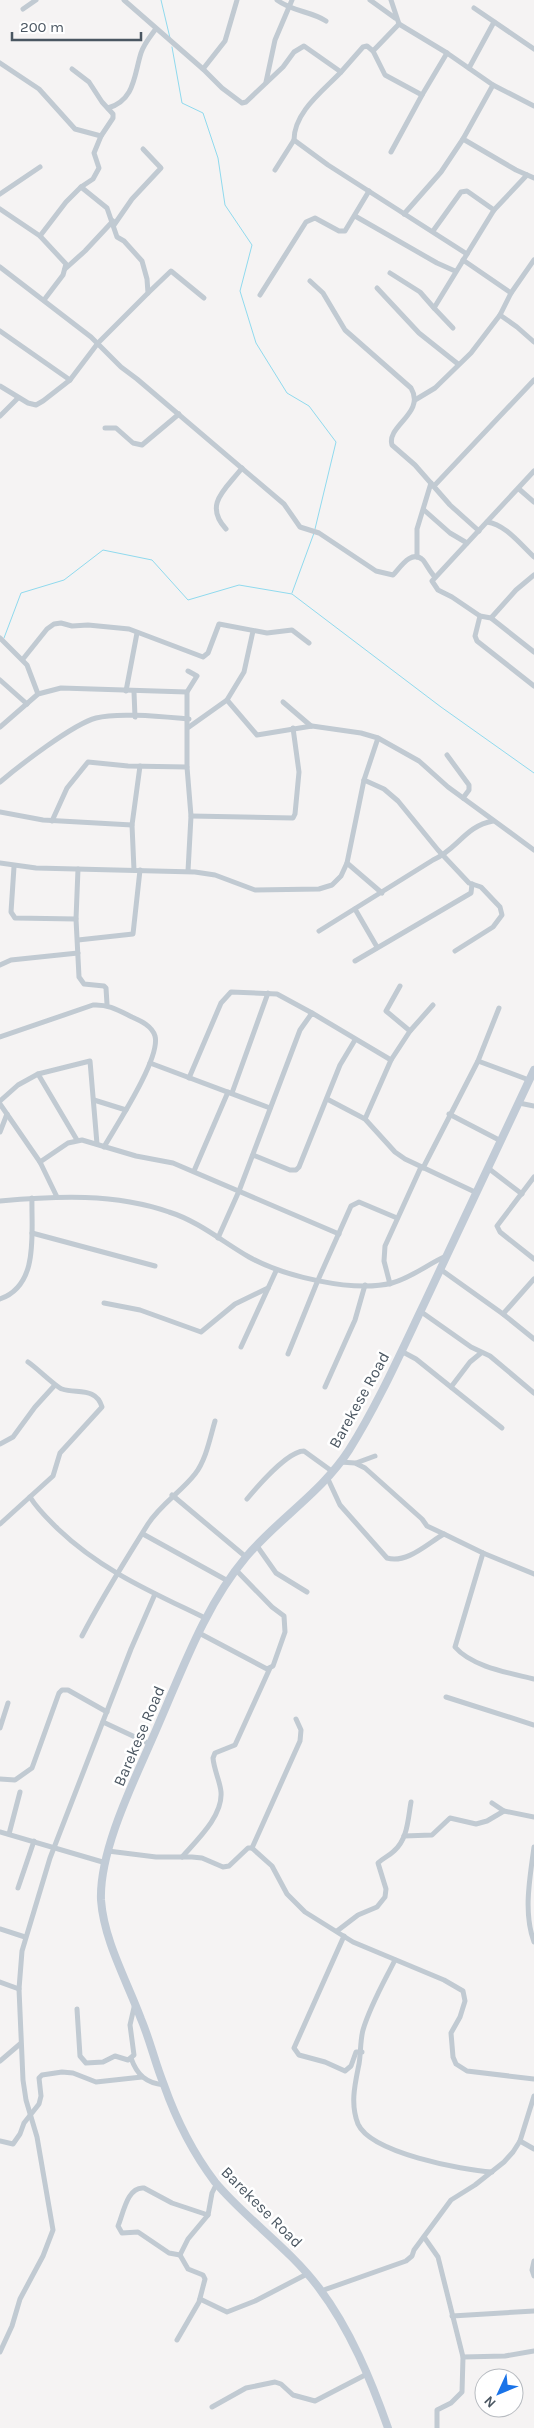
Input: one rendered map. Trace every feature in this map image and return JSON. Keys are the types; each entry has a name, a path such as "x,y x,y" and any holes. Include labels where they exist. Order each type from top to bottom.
{"main road":[{"name":"Barekese Road","path":"388,2428 367,2374 322,2291 217,2183 187,2138 164,2085 104,1921 101,1888 108,1851 133,1783 205,1618 228,1581 246,1558 330,1474 349,1450 401,1351 534,1070"}],"street":[{"path":"23,10 36,0"},
{"path":"124,0 222,88 242,103 246,102 283,67 294,52 302,46 307,46 341,72"},
{"path":"203,69 225,41 237,0"},
{"path":"277,0 304,14 314,13 326,21"},
{"path":"266,82 275,40 292,0"},
{"path":"370,0 397,21 493,85 534,106"},
{"path":"391,0 397,21"},
{"path":"474,8 534,49"},
{"path":"372,51 397,21"},
{"path":"469,68 494,22"},
{"path":"108,108 116,105 130,92 136,77 141,52 156,30"},
{"path":"275,170 294,140 295,125 300,116 363,47 372,51 385,75 422,95"},
{"path":"391,152 447,53"},
{"path":"0,63 39,89 75,128 101,136"},
{"path":"40,236 60,209 81,187 93,179 98,171 93,155 101,136 113,118 113,114 102,102 89,82 72,69"},
{"path":"404,214 441,172 463,139 493,85"},
{"path":"463,139 534,178"},
{"path":"294,140 467,254"},
{"path":"44,300 66,269 113,223 161,168 143,149"},
{"path":"0,194 40,167"},
{"path":"434,308 450,285 455,271 494,210 527,175"},
{"path":"81,187 104,205 113,223 117,237 124,241 142,261 147,279 148,293"},
{"path":"260,295 306,222 315,218 342,232 345,231 369,191"},
{"path":"433,231 461,192 466,191 494,210"},
{"path":"0,209 40,236 66,264 66,269"},
{"path":"355,216 455,271"},
{"path":"463,260 511,293"},
{"path":"415,400 435,388 471,353 500,316 511,293 533,264"},
{"path":"0,267 98,343 121,368 179,414 284,504 300,527 318,533 376,571 392,576 409,558 417,557 422,560 435,577"},
{"path":"0,386 32,405 39,404 70,380 98,343 171,271 204,298"},
{"path":"390,273 420,292 453,328"},
{"path":"310,281 323,293 345,330 411,388 415,400 414,406 390,441 396,450 415,465 433,484 450,505 479,531"},
{"path":"377,288 419,333 458,364"},
{"path":"500,316 518,327 534,342"},
{"path":"0,331 70,380"},
{"path":"417,557 417,529 433,484 534,380"},
{"path":"0,416 18,398"},
{"path":"104,428 116,428 132,443 142,444 179,414"},
{"path":"226,529 218,519 215,507 218,499 242,468"},
{"path":"534,471 432,581 437,589 480,616 491,618 534,652"},
{"path":"519,489 534,502"},
{"path":"424,510 450,533 467,543"},
{"path":"487,522 502,528 534,557"},
{"path":"491,618 516,590 534,575"},
{"path":"480,616 475,636 477,641 534,686"},
{"path":"22,660 42,634 57,623 129,628 137,633 203,657 208,653 219,624 253,631 277,633 292,630 309,643"},
{"path":"189,726 227,700 244,672 253,631"},
{"path":"126,691 137,633"},
{"path":"0,638 30,671 38,694"},
{"path":"188,671 197,676 187,692 189,726 187,767 191,816 188,871"},
{"path":"0,680 27,704"},
{"path":"0,727 38,694 61,688 134,692 187,692"},
{"path":"134,692 135,717"},
{"path":"227,700 257,735 267,735 293,728 312,726 361,733 378,738 414,756 463,798 534,850"},
{"path":"284,702 312,726"},
{"path":"0,782 17,768 89,720 102,717 188,719"},
{"path":"191,816 293,818 299,772 293,728"},
{"path":"0,863 14,867 188,871 216,875 255,890 326,888 341,876 347,863 364,780 378,738"},
{"path":"447,755 470,785 463,798"},
{"path":"52,821 67,788 88,762 187,767"},
{"path":"78,940 133,934 137,870 132,825 140,766"},
{"path":"364,780 384,789 398,801 444,856 472,884 481,887 500,907 502,915 493,927 456,951"},
{"path":"0,812 52,821 132,825"},
{"path":"319,930 433,860 444,856 477,825 493,821"},
{"path":"347,863 382,893"},
{"path":"14,867 11,912 15,918 76,919"},
{"path":"78,869 76,919 81,982 104,986 106,988 107,1004"},
{"path":"355,961 471,893 472,884"},
{"path":"355,909 377,948"},
{"path":"0,965 12,960 78,953"},
{"path":"400,986 386,1011 410,1031"},
{"path":"189,1078 225,996 231,992 277,994 390,1060"},
{"path":"194,1172 230,1093 268,993"},
{"path":"0,1037 67,1012 93,1005 107,1004 144,1022 152,1029 156,1042 150,1063 126,1110 104,1146"},
{"path":"365,1119 390,1060 410,1031 433,1005"},
{"path":"390,1284 384,1254 397,1218 478,1060 499,1008"},
{"path":"218,1238 239,1191 300,1030 312,1013"},
{"path":"253,1155 296,1170 302,1162 340,1065 355,1040"},
{"path":"478,1060 529,1080"},
{"path":"57,1197 40,1162 0,1103 18,1085 38,1074 90,1062 96,1144"},
{"path":"150,1063 270,1108"},
{"path":"38,1074 77,1140"},
{"path":"326,1099 365,1119 395,1152 422,1168 477,1193"},
{"path":"94,1100 126,1110"},
{"path":"519,1103 534,1106"},
{"path":"0,1132 7,1114"},
{"path":"449,1114 501,1141"},
{"path":"40,1162 68,1143 77,1140 96,1144 173,1163 339,1234"},
{"path":"488,1168 522,1194"},
{"path":"534,1177 497,1226 500,1232 534,1259"},
{"path":"0,1202 57,1197 114,1199 169,1212 276,1271 318,1280 365,1285 390,1284 402,1280 446,1256"},
{"path":"0,1299 9,1296 28,1273 32,1233 32,1198"},
{"path":"288,1354 318,1280 354,1203 359,1202 397,1218"},
{"path":"32,1233 155,1266"},
{"path":"440,1269 503,1314 534,1339"},
{"path":"241,1347 276,1271"},
{"path":"503,1314 534,1279"},
{"path":"325,1387 355,1320 365,1285"},
{"path":"104,1304 140,1310 201,1332 235,1304 268,1288"},
{"path":"420,1311 481,1353 490,1356 534,1393"},
{"path":"401,1351 416,1359 502,1428"},
{"path":"451,1387 470,1362 481,1353"},
{"path":"0,1524 53,1476 60,1453 102,1407 100,1399 89,1393 62,1389 28,1362"},
{"path":"0,1444 13,1437 35,1407 55,1385"},
{"path":"82,1636 116,1574 155,1514 196,1473 208,1446 215,1421"},
{"path":"247,1499 278,1467 299,1451 304,1451 330,1474 340,1505 387,1558 395,1560 404,1559 444,1534"},
{"path":"355,1463 375,1456"},
{"path":"340,1462 355,1463 365,1468 422,1519 426,1526 483,1553 534,1574"},
{"path":"172,1495 246,1558"},
{"path":"30,1497 39,1511 78,1548 116,1574 205,1618"},
{"path":"143,1534 228,1581"},
{"path":"257,1546 276,1572 307,1592"},
{"path":"483,1553 455,1647 478,1662 534,1678"},
{"path":"182,1857 216,1815 221,1803 221,1789 213,1758 215,1753 235,1745 278,1654 285,1632 286,1621 284,1616 272,1607 236,1570"},
{"path":"0,2352 12,2326 20,2299 44,2256 52,2230 37,2137 24,2094 20,2044 20,1961 45,1870 106,1712 156,1594"},
{"path":"198,1633 244,1658 267,1669 270,1668"},
{"path":"0,1779 15,1780 32,1768 59,1693 62,1690 68,1690 106,1712"},
{"path":"446,1697 534,1725"},
{"path":"0,1728 8,1703"},
{"path":"252,1848 300,1741 301,1730 296,1719"},
{"path":"103,1722 150,1744"},
{"path":"9,1834 20,1792"},
{"path":"337,1931 353,1918 377,1907 382,1902 386,1889 378,1863 395,1850 404,1836 411,1802"},
{"path":"492,1803 504,1810 534,1817"},
{"path":"404,1836 432,1835 450,1818 476,1824 487,1821 504,1810"},
{"path":"0,1832 106,1863"},
{"path":"18,1888 34,1841"},
{"path":"534,1847 529,1887 534,1942"},
{"path":"108,1851 156,1857 202,1858 222,1867 229,1866 248,1848 252,1848"},
{"path":"252,1848 272,1866 287,1894 305,1912 344,1936 444,1980 463,1991 465,2001 460,2017 451,2033 453,2057 456,2064 467,2071 534,2079"},
{"path":"0,1930 26,1937"},
{"path":"344,1936 322,1984 311,2014 298,2036 294,2048 299,2055 326,2062 345,2071 351,2066 356,2052 362,2052"},
{"path":"395,1960 363,2031 362,2052 354,2100 359,2125 383,2146 396,2152 465,2170 492,2172"},
{"path":"0,1982 19,1989"},
{"path":"131,2058 134,2055 130,2025 135,2002"},
{"path":"77,2009 80,2056 82,2060 94,2064 115,2056 131,2058"},
{"path":"0,2061 20,2044"},
{"path":"131,2058 142,2077 154,2084 164,2085"},
{"path":"0,2142 13,2144 20,2134 24,2123 31,2117 39,2104 41,2096 39,2078 42,2075 62,2072 73,2073 96,2082 142,2077"},
{"path":"322,2291 406,2261 412,2256 451,2200 504,2162 520,2141 534,2096"},
{"path":"520,2141 534,2149"},
{"path":"180,2255 188,2239 208,2215 212,2193 217,2183"},
{"path":"177,2340 200,2299 205,2276 188,2269 180,2255 169,2253 138,2232 122,2233 118,2230 118,2226 127,2202 137,2190 144,2188 172,2203 208,2215"},
{"path":"424,2237 438,2257 463,2357 464,2386 462,2392 456,2400 438,2410 437,2428"},
{"path":"534,2261 532,2270 534,2276"},
{"path":"200,2299 227,2312 255,2301 307,2274"},
{"path":"452,2316 534,2312"},
{"path":"463,2357 505,2356 534,2351"},
{"path":"212,2407 246,2388 276,2382 281,2384 292,2395 315,2401 367,2374"}],"waterway":[{"path":"161,0 170,38"},
{"path":"172,47 182,103 203,113 218,158 225,205 252,245 240,291 256,343 287,393 309,406 336,442 315,529"},
{"path":"292,593 314,533"},
{"path":"4,638 21,593 64,580 103,550 152,560 188,600 239,585 292,594 441,707 534,773"}]}
